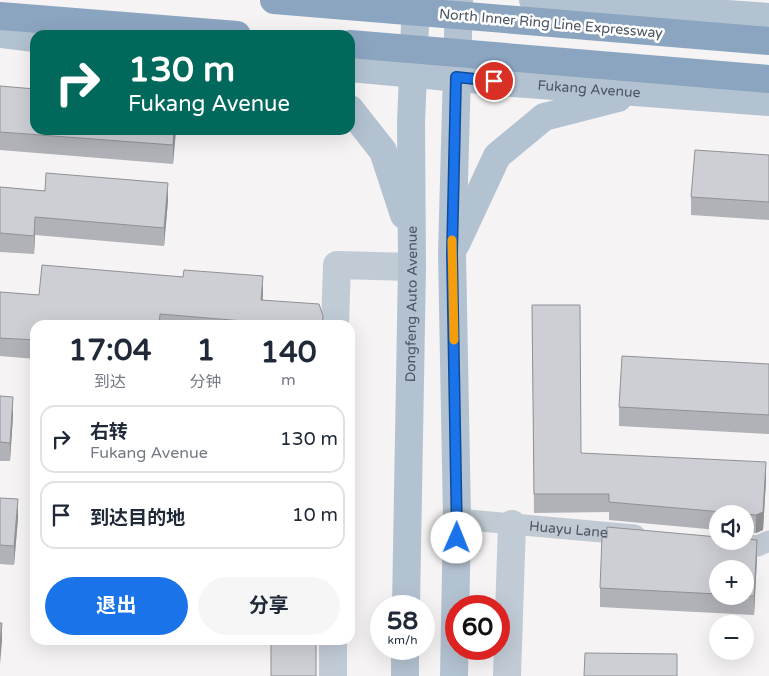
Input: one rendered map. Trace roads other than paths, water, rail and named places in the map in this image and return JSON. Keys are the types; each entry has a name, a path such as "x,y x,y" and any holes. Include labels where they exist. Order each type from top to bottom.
{"highway":[{"name":"North Inner Ring Line Expressway","path":"274,0 769,41"},
{"path":"0,16 175,30"},
{"path":"355,44 769,79"}],"main road":[{"name":"Dongfeng Auto Avenue","path":"406,595 412,267 411,123 416,0"},
{"path":"454,676 457,519 452,253 459,0"},
{"path":"533,0 592,2 769,17"},
{"path":"0,34 30,37"},
{"name":"Fukang Avenue","path":"355,68 769,102"},
{"path":"452,253 497,156 544,117 639,92"},
{"path":"355,115 383,151 412,238"},
{"path":"405,660 405,676"}],"street":[{"path":"335,320 337,265 412,267"},
{"name":"Huayu Lane","path":"457,519 650,536"},
{"path":"507,676 512,524"},
{"path":"754,546 758,546 769,541"},
{"path":"333,645 333,676"}]}
